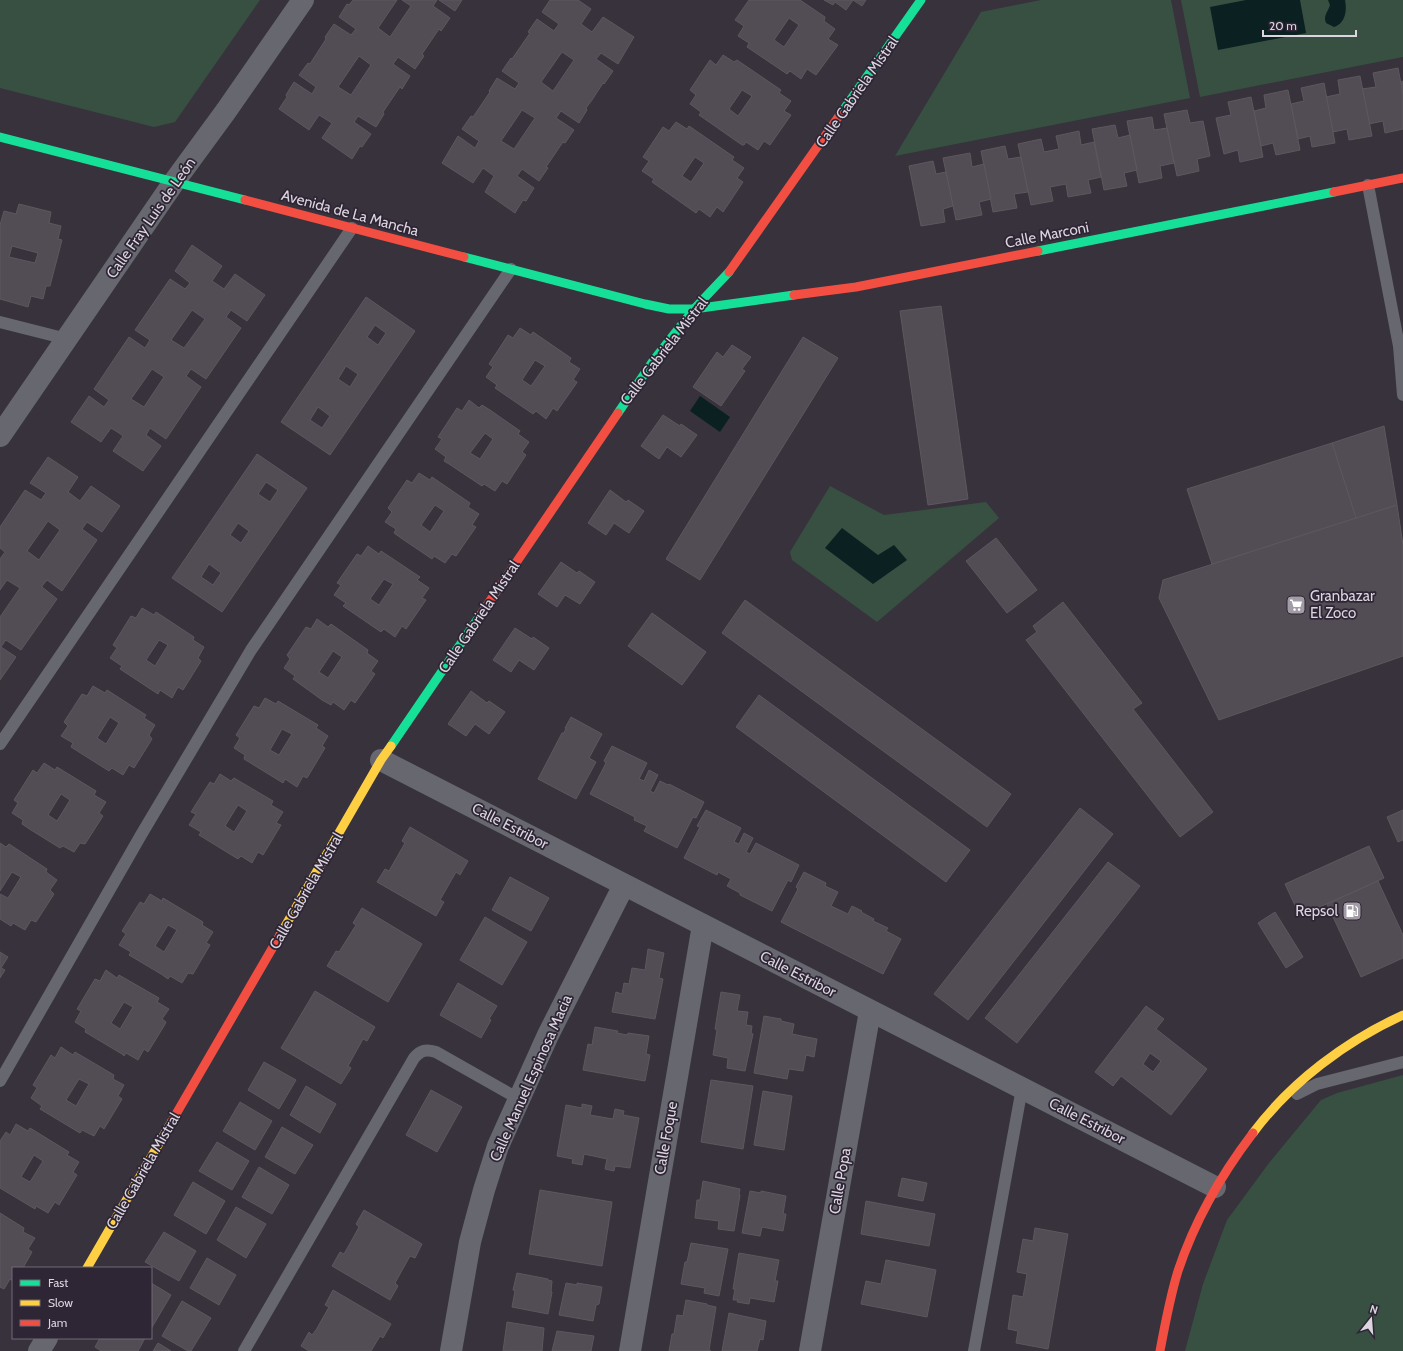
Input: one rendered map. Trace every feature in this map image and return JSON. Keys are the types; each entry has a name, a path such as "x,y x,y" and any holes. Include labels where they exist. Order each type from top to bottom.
{"street":[{"name":"Calle Fray Luis de León","path":"0,436 174,182 226,111 303,0"},
{"name":"Calle Gabriela Mistral","path":"88,1267 382,760 635,386 694,309 733,268 757,236 921,0"},
{"name":"Avenida de La Mancha","path":"0,137 645,304 669,309 694,309"},
{"name":"Calle Marconi","path":"694,309 856,287 1403,178"},
{"name":"Calle Estribor","path":"382,760 1215,1187"},
{"name":"Calle Manuel Espinosa Macia","path":"451,1351 470,1242 498,1146 548,1035 624,885"},
{"name":"Calle Foque","path":"630,1351 703,925"},
{"name":"Calle Popa","path":"810,1351 870,1011"},
{"path":"1160,1351 1169,1307 1182,1261 1198,1221 1215,1187 1246,1140 1275,1106 1333,1055 1371,1030 1403,1015"},
{"path":"39,1351 46,1339"}],"lane":[{"path":"1368,185 1399,346 1403,395"},
{"path":"0,744 352,228"},
{"path":"0,1081 141,835 251,650 511,269"},
{"path":"0,322 67,339"},
{"path":"244,1351 414,1058 420,1052 428,1050 436,1052 518,1099"},
{"path":"1275,1106 1317,1084 1403,1062"},
{"path":"974,1351 1022,1088"}],"shaded area":[{"path":"0,0 260,0 175,122 154,127 0,88"},
{"path":"1041,0 1171,0 1190,98 895,156 981,12"},
{"path":"1181,0 1403,0 1403,57 1200,97"},
{"path":"1246,0 1300,0 1306,33 1218,50 1210,7"},
{"path":"1328,0 1345,0 1345,16 1338,25 1334,27 1326,23 1325,20 1325,16 1330,5"},
{"path":"700,396 730,417 720,432 690,411"},
{"path":"830,486 884,515 986,502 999,518 877,622 792,560 790,552"},
{"path":"842,528 878,555 894,545 907,560 873,584 825,548"},
{"path":"1403,1075 1403,1351 1185,1351 1203,1284 1227,1220 1269,1163 1321,1100 1337,1093"}],"building":[{"path":"353,0 397,0 378,28 390,37 411,6 402,0 437,0 433,6 450,18 441,31 439,29 422,54 424,56 415,69 398,57 393,64 410,76 402,89 400,87 383,112 384,114 376,127 358,116 354,122 371,134 362,147 360,146 352,159 322,138 332,123 319,115 309,130 279,109 294,82 312,94 316,87 299,75 308,63 310,64 334,24 351,35 356,29 339,17 347,4 349,5","holes":["359,56 371,65 351,95 338,87"]},
{"path":"439,0 462,0 455,11"},
{"path":"550,0 578,0 591,9 581,24 592,32 603,17 634,37 618,64 601,53 596,59 613,71 586,108 587,110 579,123 561,111 556,118 574,130 565,143 563,142 546,167 548,168 539,181 522,169 517,176 534,188 526,201 523,200 515,213 485,192 494,176 483,168 473,183 442,163 458,136 475,148 479,141 462,129 471,116 473,117 490,92 489,91 497,78 515,89 519,83 502,71 530,33 528,32 537,19 554,31 559,24 542,12","holes":["562,52 574,60 553,91 541,82","522,110 535,118 514,149 501,141"]},
{"path":"749,0 800,0 825,17 824,21 835,29 828,39 838,45 816,75 807,69 801,79 790,71 787,74 747,47 749,43 738,36 744,26 735,20","holes":["789,18 799,25 784,47 774,40"]},
{"path":"824,0 853,0 846,10 835,2 833,5"},
{"path":"853,0 866,0 862,6"},
{"path":"723,55 734,62 737,60 781,90 779,93 791,101 784,111 791,115 770,145 764,141 758,150 746,142 742,145 699,115 701,112 690,104 696,95 690,90 710,60 716,65","holes":["742,90 752,96 738,116 729,109"]},
{"path":"1398,68 1403,94 1403,129 1385,133 1383,121 1369,124 1362,89 1376,87 1373,73"},
{"path":"1360,76 1372,136 1349,140 1347,129 1333,132 1326,97 1340,94 1338,80"},
{"path":"1403,81 1403,94 1401,82"},
{"path":"1324,83 1335,143 1312,147 1310,136 1298,139 1291,104 1304,101 1301,88"},
{"path":"1288,90 1300,150 1276,155 1273,143 1261,146 1254,111 1266,108 1264,95"},
{"path":"1251,97 1263,157 1240,162 1238,150 1224,154 1216,118 1231,115 1228,102"},
{"path":"1187,110 1190,123 1203,121 1210,156 1197,159 1199,171 1177,176 1164,114"},
{"path":"1152,117 1154,130 1167,128 1174,163 1160,166 1162,178 1139,183 1127,121"},
{"path":"676,122 687,129 689,126 734,157 732,160 744,168 737,178 743,182 723,212 717,207 710,217 699,209 696,213 652,182 654,179 642,171 649,161 643,157 663,127 669,131","holes":["695,157 704,163 691,182 682,176"]},
{"path":"1115,125 1118,138 1130,135 1137,170 1124,173 1127,186 1104,190 1092,129"},
{"path":"1079,131 1081,145 1094,142 1101,177 1088,180 1091,193 1068,197 1066,184 1050,187 1053,201 1031,205 1018,144 1041,139 1044,152 1059,149 1056,136"},
{"path":"1005,146 1008,159 1021,157 1028,192 1014,194 1017,208 993,212 981,151"},
{"path":"970,153 972,167 984,164 991,199 979,202 982,215 956,220 943,158"},
{"path":"933,161 936,174 946,172 953,206 943,209 945,222 921,226 909,166"},
{"path":"19,204 51,212 49,223 61,226 58,239 62,240 50,286 46,286 43,299 31,296 28,307 0,299 0,225 4,211 16,214","holes":["12,246 38,253 35,263 9,257"]},
{"path":"192,245 222,266 212,281 224,289 235,274 265,295 247,321 231,310 226,317 241,328 206,379 191,369 186,376 201,387 166,439 150,428 146,435 161,446 143,471 113,451 123,436 119,433 111,428 101,442 71,422 89,396 104,407 109,400 94,389 129,337 145,348 150,340 135,330 170,279 185,289 190,283 175,271","holes":["192,310 205,319 184,348 171,340","152,369 164,377 144,407 131,399"]},
{"path":"366,297 415,331 330,455 281,422","holes":["375,325 386,333 378,345 367,337","346,366 358,374 350,387 338,379","318,407 330,416 322,428 310,420"]},
{"path":"941,306 968,499 928,505 900,311"},
{"path":"520,328 531,335 533,332 571,358 569,362 580,369 573,380 577,382 576,384 557,411 553,408 546,419 536,411 533,414 495,388 497,385 486,377 493,367 489,364 508,335 513,338","holes":["535,360 545,366 531,386 522,380"]},
{"path":"803,337 838,358 700,580 666,559"},
{"path":"732,345 751,357 742,369 745,371 721,406 693,387 717,352 723,357"},
{"path":"469,400 479,408 482,405 520,431 518,434 529,442 522,452 526,455 507,484 502,481 495,491 484,484 482,486 444,461 446,457 435,449 442,439 438,437 457,408 462,411","holes":["485,433 493,439 480,459 470,453"]},
{"path":"663,415 680,426 681,424 697,435 681,457 667,447 659,459 641,446"},
{"path":"1384,426 1397,505 1356,518 1332,443"},
{"path":"1332,443 1356,518 1212,564 1187,489"},
{"path":"257,454 307,488 222,612 172,578","holes":["266,482 278,490 270,502 258,494","238,523 249,531 241,543 230,535","209,564 221,573 213,585 201,577"]},
{"path":"48,457 78,477 68,492 80,501 91,486 120,506 102,532 87,522 82,529 97,540 62,591 47,580 42,586 57,599 21,650 6,640 5,641 1,647 16,657 0,680 0,617 20,588 7,580 0,590 0,559 5,552 0,548 0,527 25,490 41,500 46,493 30,483","holes":["48,521 60,530 39,560 27,551"]},
{"path":"419,473 430,480 432,477 470,503 468,507 479,514 472,525 476,527 456,556 452,554 445,563 434,556 432,559 401,538 394,533 396,529 385,522 392,512 388,508 407,480 412,483","holes":["435,505 444,511 430,532 421,525"]},
{"path":"610,490 626,502 628,500 644,511 629,533 614,523 606,535 588,523"},
{"path":"1397,505 1403,545 1403,656 1219,720 1159,598 1163,580"},
{"path":"996,538 1037,590 1007,613 966,561"},
{"path":"368,546 379,554 381,551 420,577 417,580 429,588 422,598 426,600 406,629 402,626 395,637 384,629 381,632 343,606 346,603 334,595 341,585 337,583 357,554 361,556","holes":["384,579 393,584 379,605 370,599"]},
{"path":"561,562 577,573 579,571 595,582 580,604 565,595 557,607 538,594"},
{"path":"745,600 1011,794 987,827 722,633"},
{"path":"1063,602 1142,703 1133,709 1213,812 1180,837 1026,640 1037,632 1033,626"},
{"path":"142,608 154,615 156,612 194,637 193,640 204,647 198,658 201,661 183,690 178,687 172,698 160,690 158,694 120,669 122,666 110,658 117,648 113,645 131,616 136,618","holes":["159,640 168,645 155,666 146,660"]},
{"path":"652,613 706,652 682,685 628,646"},
{"path":"317,619 328,627 331,624 368,650 367,653 378,661 371,671 375,674 355,703 351,700 344,710 333,702 331,705 322,700 293,679 295,676 284,668 290,659 287,655 306,627 311,629","holes":["333,651 342,657 328,678 319,672"]},
{"path":"515,628 532,639 533,637 549,648 534,670 519,660 511,672 493,660"},
{"path":"93,686 105,693 107,690 146,715 144,718 155,725 149,735 152,739 134,768 129,765 123,775 112,768 109,771 71,747 73,743 61,736 68,726 64,722 82,694 87,696","holes":["110,717 119,723 106,744 97,738"]},
{"path":"471,691 487,703 489,701 505,712 489,734 475,724 466,736 448,724"},
{"path":"759,695 970,850 946,882 736,727"},
{"path":"265,698 276,704 278,701 318,725 316,728 328,736 322,746 325,748 307,778 303,776 297,787 285,779 283,783 244,759 245,755 234,748 240,738 236,735 254,706 259,708","holes":["282,729 292,734 279,755 270,750"]},
{"path":"571,717 602,734 589,758 596,762 576,799 538,779 562,733 564,733"},
{"path":"612,746 647,763 639,779 644,781 649,770 658,775 650,791 654,793 660,781 704,802 696,818 693,817 677,848 644,831 647,826 634,820 635,817 590,794 606,763 604,761"},
{"path":"44,763 55,770 57,767 96,791 94,795 106,802 99,813 103,816 85,844 80,843 74,852 63,846 60,848 31,830 22,824 23,820 12,813 18,803 14,800 33,770 37,773","holes":["61,794 70,800 57,821 48,815"]},
{"path":"220,774 231,781 234,778 273,801 271,805 283,812 276,823 281,825 263,855 258,852 252,863 241,856 238,859 199,835 201,832 189,825 196,814 191,812 210,782 214,784","holes":["238,805 247,811 234,832 225,826"]},
{"path":"1080,808 1113,834 968,1020 934,994"},
{"path":"706,810 741,828 734,842 739,844 744,833 753,838 746,852 750,854 756,843 799,865 791,882 788,880 772,911 740,895 740,893 727,886 731,879 718,872 717,875 684,858 700,827 697,826"},
{"path":"1403,810 1403,840 1398,842 1387,817"},
{"path":"410,827 468,861 460,875 456,872 440,900 444,902 436,916 377,882 385,869 389,871 405,843 402,841"},
{"path":"0,843 6,847 9,844 47,869 46,872 57,880 50,890 54,894 36,922 31,920 25,930 13,923 11,926 0,919 0,894 8,898 21,877 12,872 0,891"},
{"path":"1369,846 1384,878 1300,916 1285,884"},
{"path":"1108,862 1140,886 1017,1043 985,1018"},
{"path":"804,872 826,883 825,886 838,892 831,906 848,914 852,906 874,919 873,921 888,928 886,931 901,939 883,974 781,922 798,889 796,887"},
{"path":"510,877 549,898 531,931 492,910"},
{"path":"1378,881 1403,935 1403,958 1361,977 1327,904"},
{"path":"150,894 162,901 163,898 203,922 202,925 213,932 206,943 210,945 193,974 188,973 182,983 170,976 168,979 129,955 131,952 119,945 126,934 122,931 140,902 144,904","holes":["168,925 177,930 164,952 155,946"]},
{"path":"362,908 422,944 388,1002 327,966 336,951 339,952 356,925 353,923"},
{"path":"1275,912 1303,957 1286,968 1258,923"},
{"path":"485,917 527,942 502,985 460,960"},
{"path":"648,949 664,953 659,978 663,979 655,1019 612,1012 616,992 622,994 624,983 629,984 632,968 645,970"},
{"path":"0,952 8,957 1,968 5,970 0,978"},
{"path":"106,970 117,978 119,975 159,998 157,1002 169,1009 162,1019 166,1022 164,1026 148,1052 144,1049 138,1060 126,1053 124,1056 85,1032 86,1029 75,1022 81,1011 77,1009 95,979 100,981","holes":["124,1002 133,1007 120,1029 111,1023"]},
{"path":"458,983 497,1006 489,1019 491,1020 481,1038 440,1015"},
{"path":"315,991 375,1027 367,1041 363,1039 348,1066 351,1068 341,1084 281,1048"},
{"path":"721,992 740,995 737,1011 748,1012 746,1025 752,1026 751,1033 753,1034 745,1071 727,1068 728,1058 713,1055 717,1030 715,1029"},
{"path":"1146,1006 1164,1019 1156,1029 1207,1069 1171,1115 1121,1076 1113,1086 1095,1072","holes":["1150,1053 1161,1061 1153,1072 1143,1064"]},
{"path":"764,1016 781,1019 781,1021 794,1024 792,1034 817,1039 814,1057 806,1055 803,1071 789,1069 787,1079 754,1073"},
{"path":"595,1027 618,1031 617,1033 627,1035 628,1033 649,1036 646,1054 650,1055 645,1081 583,1070 588,1044 592,1045"},
{"path":"61,1047 73,1055 75,1052 114,1075 113,1079 124,1085 118,1096 122,1099 104,1129 100,1126 94,1136 82,1130 80,1133 40,1109 42,1106 31,1098 37,1088 33,1085 51,1055 55,1058","holes":["79,1079 89,1084 76,1106 66,1100"]},
{"path":"264,1062 296,1080 279,1109 248,1090"},
{"path":"711,1080 753,1086 743,1149 701,1142"},
{"path":"306,1086 336,1104 320,1133 290,1115"},
{"path":"431,1090 462,1107 437,1152 406,1135"},
{"path":"763,1091 792,1096 784,1150 754,1145"},
{"path":"240,1102 272,1121 255,1150 223,1131"},
{"path":"582,1104 592,1106 590,1115 613,1119 615,1109 624,1111 623,1115 639,1118 630,1168 615,1166 614,1171 605,1169 607,1159 584,1154 582,1165 572,1163 573,1159 557,1156 566,1105 582,1108"},
{"path":"16,1124 28,1131 30,1128 69,1152 67,1155 79,1162 73,1172 77,1175 59,1205 55,1202 48,1213 36,1206 35,1209 0,1188 0,1141 6,1132 10,1135","holes":["34,1155 43,1161 30,1182 21,1177"]},
{"path":"282,1127 313,1145 295,1174 265,1157"},
{"path":"217,1142 249,1161 232,1190 199,1171"},
{"path":"259,1167 289,1185 272,1214 242,1197"},
{"path":"902,1178 927,1183 923,1201 898,1196"},
{"path":"703,1181 740,1189 734,1231 718,1229 719,1221 695,1218 697,1200 700,1200"},
{"path":"193,1182 225,1201 206,1234 174,1215"},
{"path":"540,1190 612,1202 602,1266 529,1254"},
{"path":"750,1191 761,1193 761,1191 786,1196 783,1214 786,1214 783,1231 762,1227 760,1236 742,1233"},
{"path":"866,1201 935,1214 929,1246 861,1234"},
{"path":"236,1207 266,1224 246,1258 217,1240"},
{"path":"364,1210 422,1244 415,1258 410,1256 395,1283 398,1286 390,1300 332,1266 340,1252 344,1254 359,1227 356,1224"},
{"path":"0,1213 24,1228 23,1232 35,1238 28,1249 32,1252 24,1267 12,1267 12,1280 10,1279 4,1289 0,1287"},
{"path":"1035,1228 1068,1234 1048,1349 1016,1343 1018,1331 1008,1329 1013,1295 1023,1297 1027,1274 1017,1272 1023,1239 1033,1241"},
{"path":"164,1232 196,1251 179,1281 145,1262"},
{"path":"691,1243 728,1249 719,1296 704,1293 705,1288 681,1284 685,1262 687,1262"},
{"path":"739,1253 779,1260 775,1281 778,1281 774,1302 750,1298 749,1304 737,1302 738,1300 733,1300 735,1289 733,1289"},
{"path":"207,1258 236,1275 219,1305 190,1288"},
{"path":"886,1260 936,1270 927,1317 861,1304 866,1281 881,1284"},
{"path":"517,1273 552,1281 552,1292 548,1314 512,1307 515,1291 513,1290"},
{"path":"566,1283 577,1285 577,1283 602,1287 599,1304 596,1305 593,1321 559,1315"},
{"path":"152,1284 171,1295 152,1327"},
{"path":"333,1290 391,1324 383,1338 380,1336 371,1351 309,1351 301,1346 309,1332 312,1335 316,1330 329,1307 325,1305"},
{"path":"686,1300 716,1307 709,1350 711,1351 669,1351 677,1315 683,1316"},
{"path":"182,1301 211,1318 191,1351 188,1351 162,1336"},
{"path":"729,1313 766,1321 763,1340 760,1339 757,1351 722,1351"},
{"path":"507,1322 544,1328 542,1351 503,1351"},
{"path":"557,1331 594,1336 591,1351 552,1351"},
{"path":"99,1339 144,1339 138,1351 101,1351 95,1347"},
{"path":"158,1343 171,1351 153,1351"}],"traffic: fast":[{"path":"839,116 921,0"},
{"path":"0,137 245,200"},
{"path":"1038,251 1334,192"},
{"path":"464,257 669,309 694,309 794,295"},
{"path":"618,413 653,361 694,309 729,272"},
{"path":"391,746 481,614"}],"traffic: slow":[{"path":"280,935 381,760 391,746"},
{"path":"1253,1133 1284,1097 1321,1065 1361,1037 1403,1015"},
{"path":"88,1267 172,1121"}],"traffic: jam":[{"path":"729,272 839,116"},
{"path":"1334,192 1403,178"},
{"path":"245,200 464,257"},
{"path":"794,295 856,287 1038,251"},
{"path":"481,614 618,413"},
{"path":"172,1121 280,935"},
{"path":"1160,1351 1175,1281 1192,1234 1230,1165 1253,1133"}],"place":[{"name":"Granbazar El Zoco","path":"1296,605"},
{"name":"Repsol","path":"1352,911"}]}
